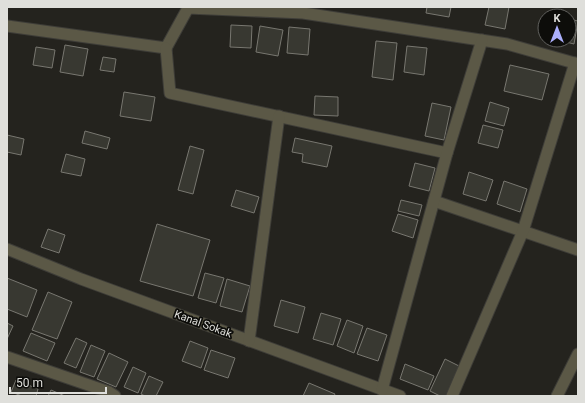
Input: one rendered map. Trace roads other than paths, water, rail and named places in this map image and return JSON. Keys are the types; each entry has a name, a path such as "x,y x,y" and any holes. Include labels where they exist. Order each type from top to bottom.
{"street":[{"path":"447,153 170,93 166,48 188,7 303,13 319,11 507,44 576,63 523,231 452,396"},
{"path":"7,26 166,48"},
{"path":"382,390 447,153 482,40"},
{"path":"249,341 279,116"},
{"path":"434,201 578,250"},
{"name":"Kanal Sokak","path":"7,249 81,279 400,396"},
{"path":"557,396 578,354"},
{"path":"7,357 109,392 115,396"}]}
